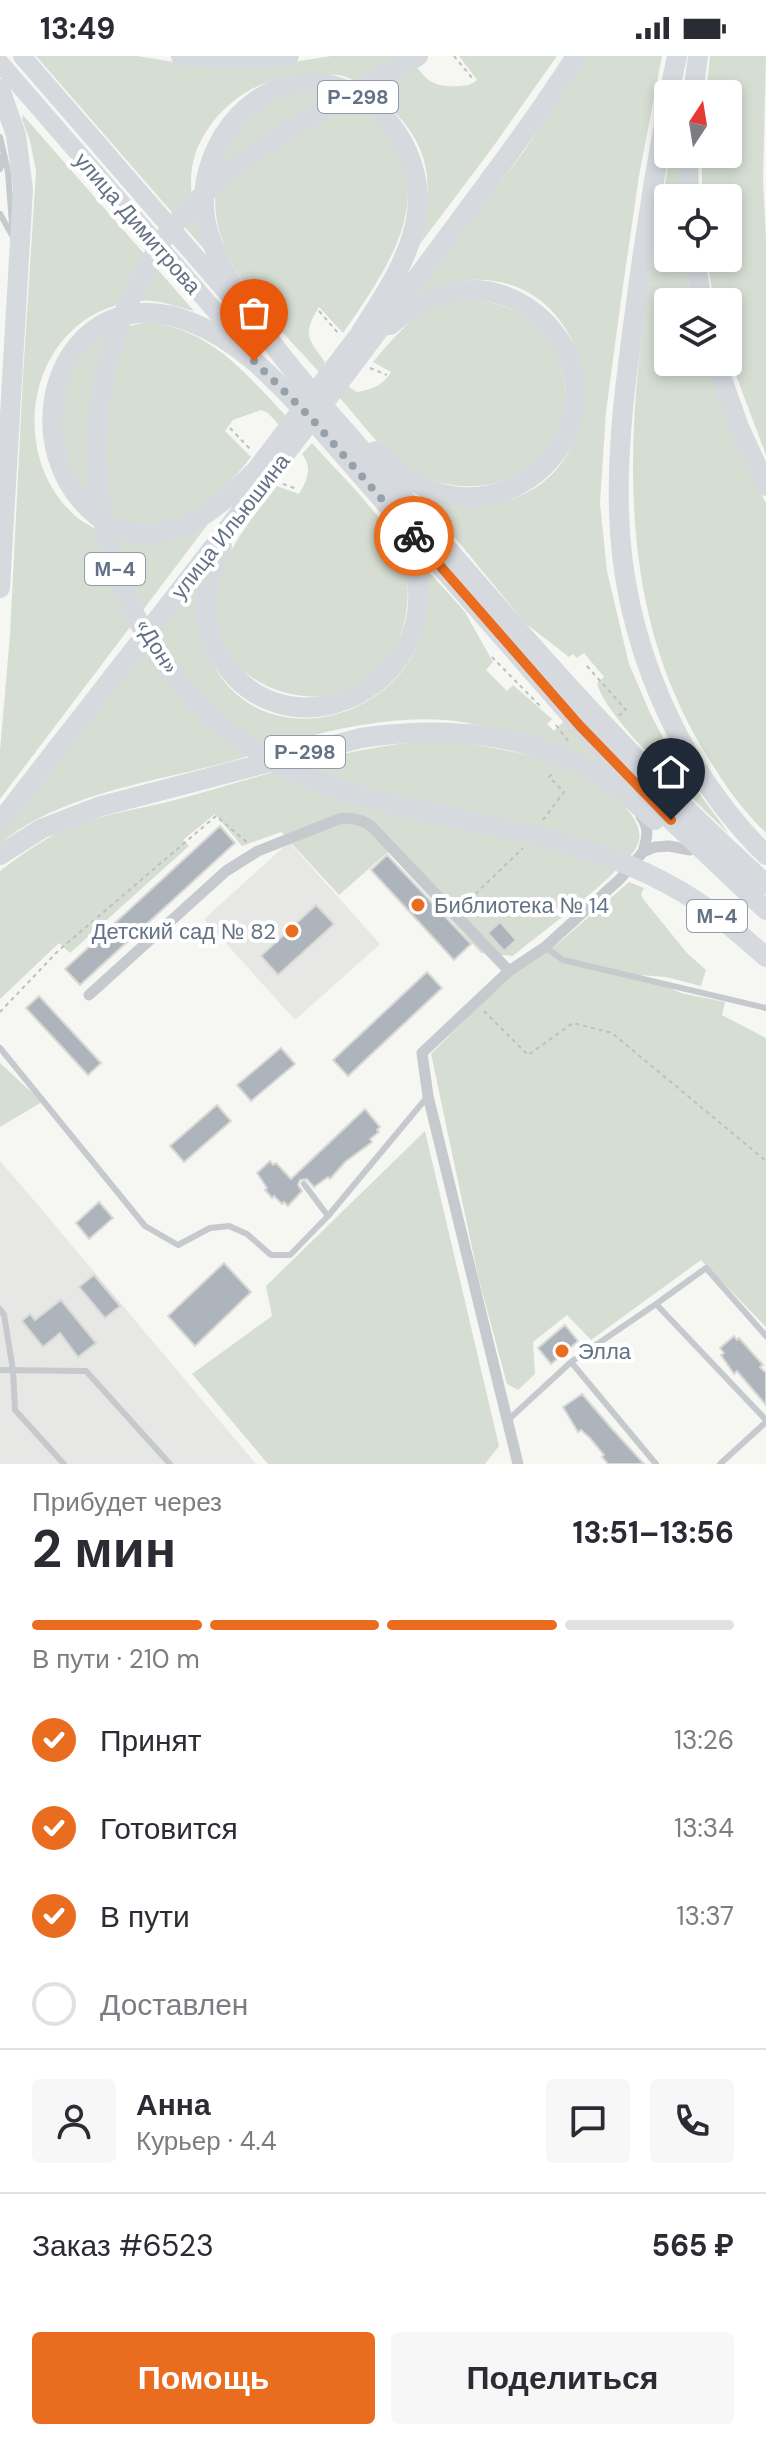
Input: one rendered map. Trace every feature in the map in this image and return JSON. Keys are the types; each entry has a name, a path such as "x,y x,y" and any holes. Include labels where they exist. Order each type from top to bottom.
{"highway":[{"path":"181,56 240,59 289,56"},
{"name":"«Дон»","path":"418,56 271,139 213,186 166,235 118,325 103,381 95,441 96,475 112,560 146,633 176,678 221,726 264,756 348,793 576,847 662,882 696,901 766,957"},
{"name":"Р-298","path":"358,346 567,56"},
{"name":"Р-298","path":"358,346 515,146 576,56"},
{"path":"672,80 677,56"},
{"path":"695,80 698,56"},
{"name":"Р-298","path":"278,367 222,264 208,231 204,200 208,166 225,131 259,99 294,85 332,85 357,96 384,117 404,144 412,162 418,199 414,229 394,280 358,346"},
{"path":"0,89 16,135 23,189 0,588"},
{"path":"657,168 623,396 618,486 624,568 646,660 670,718 707,784 766,855"},
{"path":"317,410 414,481 434,492 462,496 492,495 526,482 548,462 569,428 576,394 567,354 548,325 509,297 473,290 441,295 414,308 358,346"},
{"path":"265,467 209,514 180,528 152,533 116,528 77,506 53,478 40,447 37,429 39,406 49,373 70,343 107,321 133,313 159,313 191,322 278,367"},
{"name":"улица Ильюшина","path":"0,808 358,346"},
{"name":"улица Димитрова","path":"278,367 762,898"},
{"path":"721,376 739,427 766,486"},
{"path":"240,515 213,565 206,600 209,634 230,672 265,698 302,708 341,703 372,687 399,660 412,634 418,605 415,569 394,526 317,410"},
{"name":"улица Ильюшина","path":"0,822 240,515 265,467"},
{"name":"Р-298","path":"0,855 41,829 98,807 361,738 402,732 460,733 518,743 564,757 616,787 690,850 762,898"}],"main road":[{"name":"улица Димитрова","path":"22,56 278,367"},
{"name":"улица Димитрова","path":"0,63 278,367"}],"street":[{"path":"518,1464 428,1096 422,1053 509,971 545,947 620,879 643,852 648,836 647,824 616,787"},
{"path":"89,995 226,871 258,851 350,817 371,826 509,971"},
{"path":"643,852 669,846 690,850"}],"lane":[{"path":"0,137 8,172 13,237 10,414"},
{"path":"0,169 3,152"},
{"path":"0,214 13,237"},
{"path":"545,947 563,960 766,1008"},
{"path":"0,1048 145,1226 178,1245 210,1228 229,1226 247,1234 271,1255 290,1255 328,1216 428,1096"},
{"path":"304,1184 328,1216"},
{"path":"508,1420 571,1362 706,1268 766,1336"},
{"path":"656,1304 766,1421 720,1464"},
{"path":"0,1309 4,1315 13,1370 15,1410 64,1464"},
{"path":"571,1362 656,1464"},
{"path":"0,1370 86,1371 170,1464"}],"path":[{"path":"454,56 473,79"},
{"path":"319,311 387,375"},
{"path":"230,428 265,467 297,489"},
{"path":"492,657 547,712"},
{"path":"587,666 626,710"},
{"path":"554,718 571,744"},
{"path":"539,827 564,792 549,777"},
{"path":"0,1012 58,951 216,816 258,851"},
{"path":"455,914 522,850 530,838"},
{"path":"484,1011 528,1055 573,1023 612,1033 766,1161"}],"shaded area":[{"path":"36,56 137,56 192,65 262,67 331,56 409,56 428,80 448,86 468,85 477,80 459,56 557,56 417,248 426,207 426,170 422,153 402,120 372,92 338,75 292,76 257,87 227,107 204,135 196,152 191,188 203,248"},
{"path":"586,56 662,56 657,80 654,80 654,98 621,300 606,412 600,503 607,571 629,664 675,760 729,834 655,761 617,718 597,683 604,677 584,653 577,658 573,654 569,657 525,623 421,496 472,506 522,495 555,471 571,449 581,423 584,401 573,342 554,313 537,298 517,287 496,281 475,280 430,290 409,301 525,150"},
{"path":"710,56 766,56 763,180 766,455 736,376 742,376 742,288 712,288 709,272 742,272 742,184 702,184 702,168 742,168 742,80 707,80"},
{"path":"300,90 331,91 362,109 397,149 406,175 407,203 402,230 391,257 360,309 343,333 319,307 310,324 311,342 325,362 320,373 247,288 221,238 216,212 218,165 227,145 261,108"},
{"path":"23,115 194,311 147,301 103,310 73,330 52,357 39,389 35,424 40,459 54,491 79,519 118,537 208,524 0,799 0,750 10,635 36,171"},
{"path":"668,168 679,168 679,184 665,184"},
{"path":"654,250 654,272 687,272 690,288 654,288 654,376 713,376 755,483 766,503 766,833 740,804 704,751 670,682 648,609 636,535 633,459 637,382"},
{"path":"478,299 518,313 536,325 550,340 565,383 565,403 553,441 525,469 487,485 457,486 428,479 400,463 338,396 346,385 357,392 381,384 391,372 373,362 406,326 425,311 451,301"},
{"path":"149,322 192,334 209,344 241,369 286,416 279,425 261,410 233,420 225,431 251,457 239,472 196,510 161,524 142,525 116,518 62,477 60,371 104,331"},
{"path":"312,443 362,497 395,541 403,557 408,590 404,623 385,663 355,687 320,696 283,692 250,676 226,650 215,615 221,573 232,549 277,486 299,494 308,469 302,454"},
{"path":"423,565 465,612 493,662 486,670 507,691 513,685 552,719 547,724 554,731 563,722 617,776 489,728 445,720 389,721 313,735 232,761 111,791 51,812 0,844 0,832 200,577 199,622 204,644 213,665 226,683 242,699 262,710 307,719 349,710 369,700 402,671 414,653 424,624 426,599"},
{"path":"445,740 540,758 565,767 611,794 635,820 639,833 634,851 582,901 513,956 481,953 388,852 339,895 281,832 242,846 215,814 183,840 189,846 70,953 59,943 0,999 0,871 45,840 87,821 339,755"},
{"name":"Детский сад № 82","path":"289,842 380,944 295,1020 204,919"},
{"path":"629,882 644,888 641,894 644,900 687,953 706,970 701,986 666,977 640,975 681,993 725,1002 722,1015 766,1038 766,1327 701,1260 591,1340 567,1315 533,1342 535,1374 518,1390 507,1384 478,1276 431,1054 505,980 561,941"},
{"path":"0,1063 42,1102 0,1127"},
{"path":"425,1131 499,1446 485,1464 268,1464 192,1374 272,1316 266,1286"},
{"path":"0,1161 38,1205 256,1464 0,1464"}],"building":[{"path":"220,826 235,843 80,985 65,969"},
{"path":"387,855 471,944 454,960 371,870"},
{"path":"316,905 334,924 278,975 261,956"},
{"path":"500,922 516,940 504,951 488,933"},
{"path":"427,972 442,988 348,1076 333,1060"},
{"path":"39,996 101,1063 88,1075 26,1008"},
{"path":"281,1048 295,1064 251,1101 237,1085"},
{"path":"217,1105 231,1121 184,1162 170,1146"},
{"path":"365,1109 380,1127 379,1132 370,1139 372,1142 345,1162 330,1179 328,1177 314,1187 307,1179 300,1180 298,1185 302,1191 288,1206 274,1196 272,1198 257,1173 270,1161 291,1179"},
{"path":"99,1202 113,1218 89,1239 76,1223"},
{"path":"224,1263 251,1292 195,1346 168,1316"},
{"path":"94,1275 120,1306 105,1318 79,1287"},
{"path":"61,1300 96,1343 78,1357 60,1333 43,1347 22,1321 30,1314 35,1320"},
{"path":"565,1325 578,1341 551,1364 538,1348"},
{"path":"734,1336 763,1365 760,1367 766,1373 766,1405 737,1371 734,1374 721,1355 724,1353 720,1348"},
{"path":"582,1394 644,1464 608,1464 590,1438 581,1430 578,1432 563,1407"}],"way so far":[{"path":"254,361 311,418 414,536"}],"place":[{"name":"Библиотека № 14","path":"418,905"},
{"name":"Детский сад № 82","path":"292,931"},
{"name":"Элла","path":"562,1351"}],"route":[{"path":"414,536 580,726 671,820"}]}
